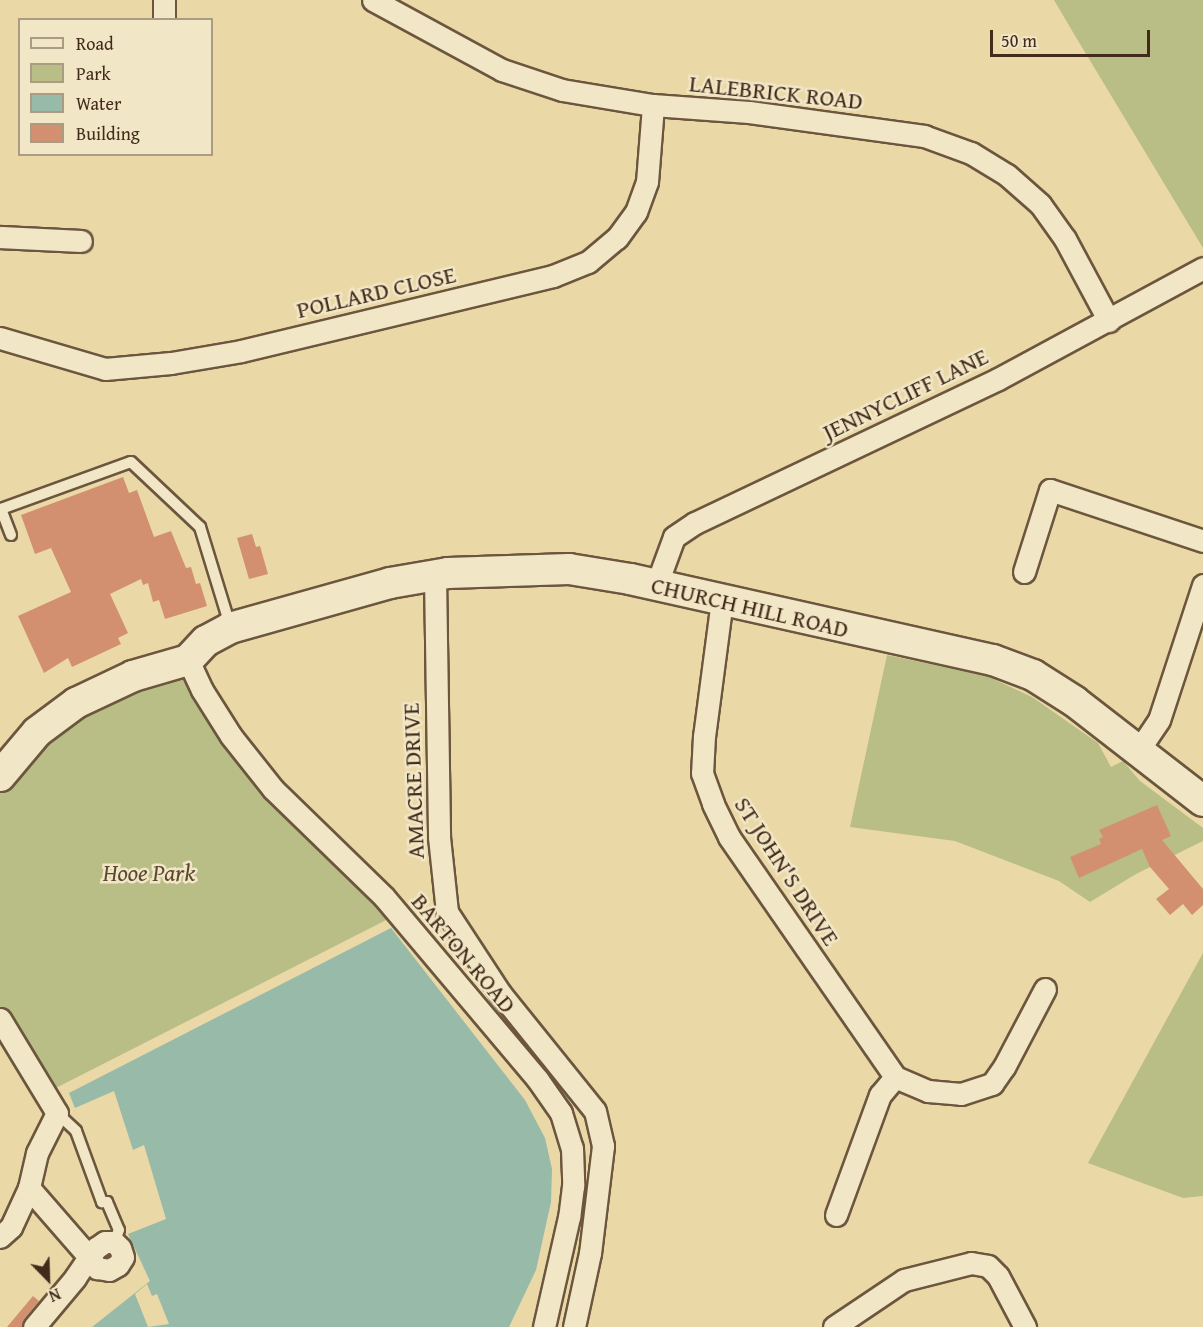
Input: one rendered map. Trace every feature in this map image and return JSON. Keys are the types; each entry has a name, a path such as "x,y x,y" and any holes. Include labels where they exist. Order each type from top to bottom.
{"street":[{"path":"164,0 164,18"},
{"name":"LALEBRICK ROAD","path":"373,0 502,70 562,90 653,105 749,112 924,136 971,153 1007,175 1040,204 1065,239 1109,321"},
{"name":"POLLARD CLOSE","path":"0,338 105,369 171,363 241,351 553,276 588,262 616,238 636,212 647,182 653,105"},
{"path":"0,237 81,241"},
{"name":"JENNYCLIFF LANE","path":"656,586 674,537 695,523 998,379 1109,321 1203,268"},
{"path":"1024,572 1050,490 1203,541"},
{"name":"CHURCH HILL ROAD","path":"188,660 206,641 243,624 390,583 435,576 516,569 569,569 993,660 1033,675 1074,700 1203,801"},
{"name":"AMACRE DRIVE","path":"435,576 439,837 447,912 500,993 595,1111 603,1146 590,1253 574,1327"},
{"path":"1138,751 1159,720 1200,608 1203,585"},
{"name":"ST JOHN'S DRIVE","path":"722,600 704,736 702,773 713,804 729,837 896,1077"},
{"path":"0,776 37,732 76,703 133,675 188,660"},
{"name":"BARTON ROAD","path":"188,660 202,690 231,736 273,789 384,897 526,1066 561,1113 572,1148 573,1186 569,1217 544,1327"},
{"path":"836,1215 880,1095 896,1077 928,1091 962,1094 992,1084 1004,1067 1045,989"},
{"path":"0,1019 57,1113 37,1153 29,1188 11,1227 0,1237"},
{"path":"29,1188 89,1257"},
{"path":"34,1327 89,1257 105,1242 114,1242"},
{"path":"834,1327 904,1280 971,1263 988,1266 998,1276 1025,1327"}],"lane":[{"path":"11,535 1,509 130,462 200,526 243,624"},
{"path":"57,1113 76,1131 102,1202 107,1202 119,1230 114,1242"}],"green space":[{"path":"1054,0 1203,0 1203,248 1074,34"},
{"path":"887,655 987,676 1032,697 1098,743 1111,767 1123,761 1140,781 1203,828 1203,841 1136,874 1090,902 1059,881 955,841 850,827"},
{"name":"Hooe Park","path":"188,660 231,736 398,914 46,1093 0,1019 0,776 37,732"},
{"path":"1203,953 1203,1196 1183,1198 1088,1163"}],"water":[{"path":"391,928 525,1100 545,1138 552,1169 551,1202 536,1270 509,1327 92,1327 150,1281 128,1234 166,1219 144,1145 133,1150 114,1091 75,1108 69,1093"}],"pier":[{"path":"147,1284 152,1296 157,1294 169,1324 148,1327 135,1294"}],"building":[{"path":"123,477 129,493 137,490 154,537 171,531 186,568 191,567 196,584 200,583 207,606 165,619 159,600 153,602 148,583 143,585 141,579 110,594 128,633 118,638 121,644 72,667 68,658 44,673 18,616 71,592 51,548 35,554 21,515"},
{"path":"252,534 256,547 260,546 268,574 249,579 237,538"},
{"path":"1157,805 1171,836 1162,840 1203,889 1203,905 1192,915 1183,904 1170,915 1156,899 1169,889 1150,867 1142,849 1079,878 1070,857 1101,844 1099,839 1103,837 1099,830"},
{"path":"33,1296 39,1301 24,1319 22,1327 7,1327"}]}
